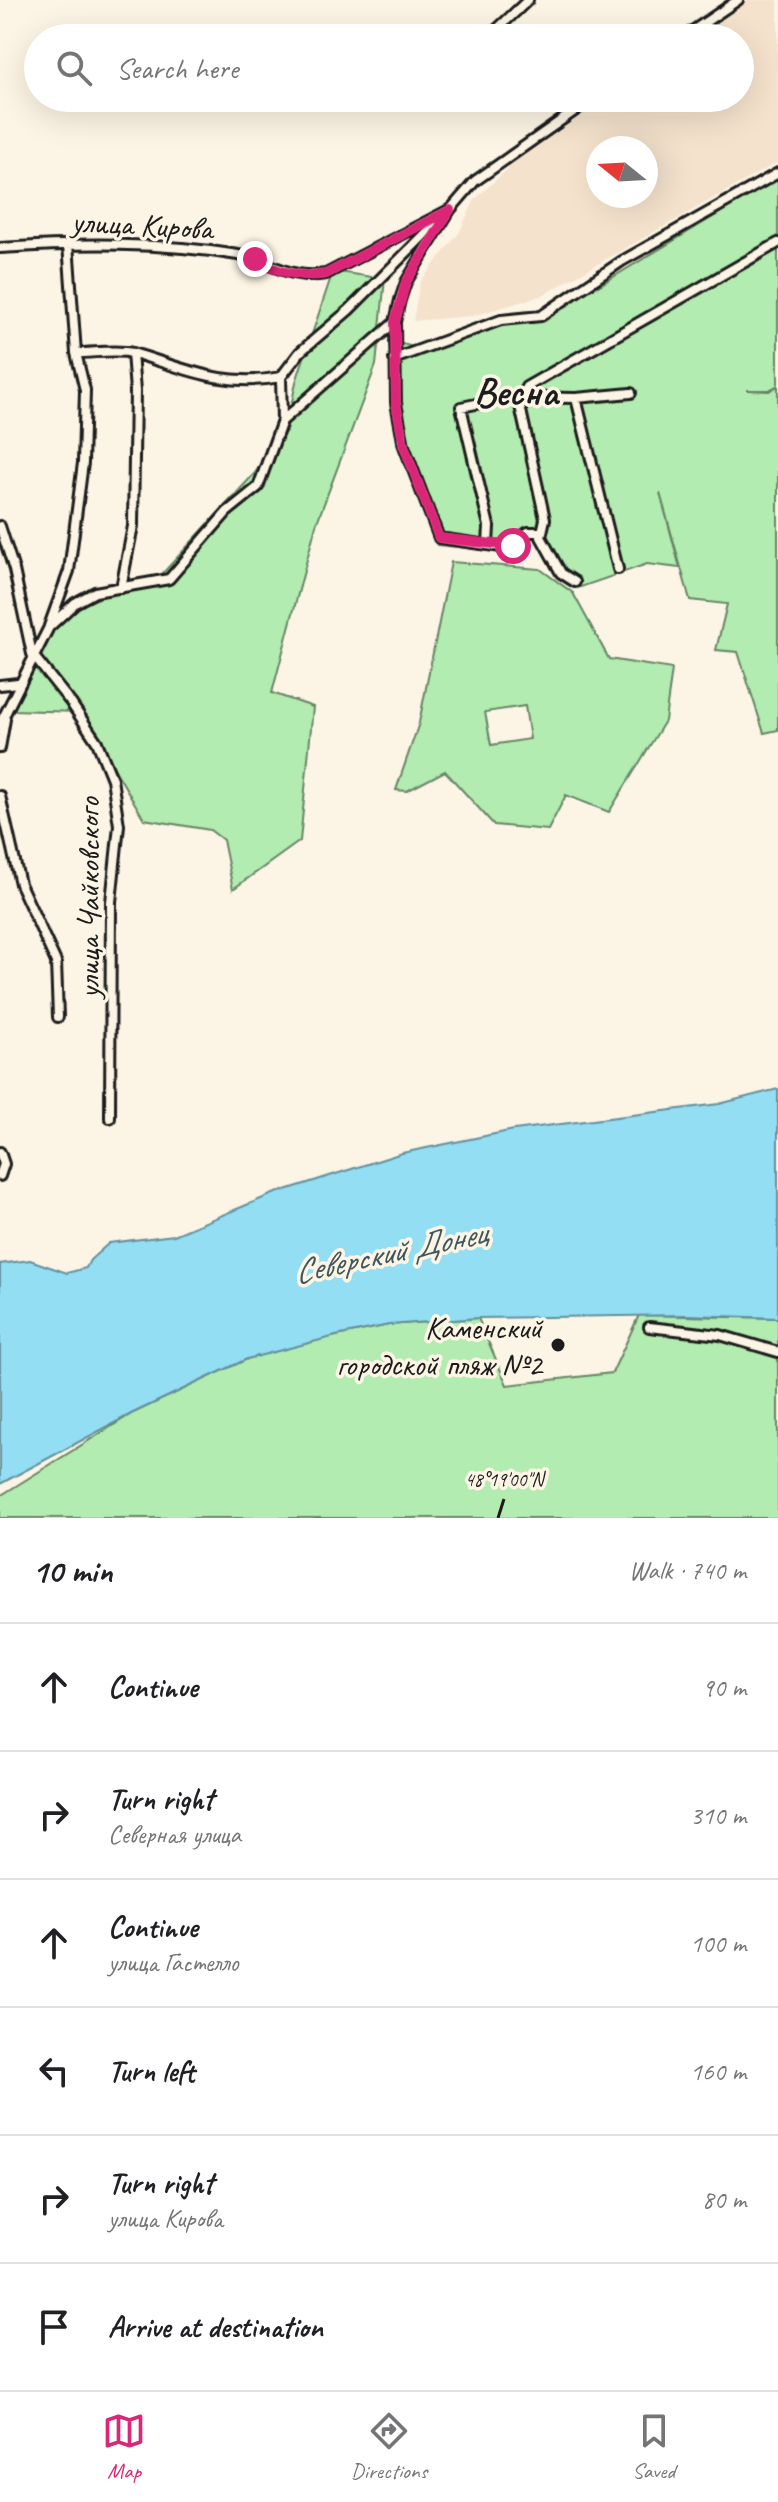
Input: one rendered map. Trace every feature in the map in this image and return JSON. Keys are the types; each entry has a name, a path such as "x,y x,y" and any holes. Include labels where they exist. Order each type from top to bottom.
{"street":[{"path":"503,24 528,0"},
{"path":"703,24 738,0"},
{"path":"49,627 83,598 169,579 178,572 227,512 258,487 282,421 281,377 300,352 349,310 475,181 573,112"},
{"path":"394,359 501,320 541,316 622,261 778,173"},
{"path":"450,210 406,282 395,322 396,403 404,446 436,532 444,541 508,548 528,532 541,532"},
{"name":"улица Кирова","path":"0,248 68,244 239,255 268,268 310,276 326,274 450,210"},
{"path":"575,582 561,573 541,532 545,519 520,397 526,387 778,243"},
{"path":"0,724 32,654 49,627 69,571 83,463 85,390 76,353 68,244"},
{"path":"282,421 395,322"},
{"path":"76,353 132,353 200,376 263,380 281,377"},
{"path":"121,588 133,526 135,391 132,353"},
{"path":"488,545 489,526 461,407 520,397 576,398 631,393"},
{"path":"576,398 618,569"},
{"path":"0,526 17,581 32,654"},
{"name":"улица Чайковского","path":"32,654 97,742 112,779 119,837 111,902 110,1118"},
{"path":"0,685 18,683"},
{"path":"0,748 7,710"},
{"name":"улица Чайковского","path":"0,796 4,830 20,884 56,962 58,1017"},
{"path":"0,1152 4,1164 0,1176"},
{"path":"649,1327 720,1335 778,1352"}],"shaded area":[{"path":"748,0 778,0 778,162 541,296 472,316 413,321 420,282 459,233 475,199 515,162 587,112 754,112 754,24 713,24"}],"green space":[{"path":"778,178 778,385 769,390 747,390 769,391 778,386 778,730 764,733 738,652 716,650 727,604 690,600 660,493 680,568 647,564 578,588 554,573 537,534 511,552 437,545 397,443 389,340 420,349 533,316 598,286"},
{"path":"333,271 385,279 376,365 316,525 272,693 313,707 300,841 233,889 223,840 210,830 144,819 81,712 12,710 50,632 80,606 104,596 150,587 254,474 286,431 296,382"},
{"path":"451,562 540,569 573,593 609,659 672,669 665,721 609,812 566,795 548,830 494,825 445,771 407,791 396,790 419,723","holes":["525,706 530,739 491,745 485,712"]},
{"path":"639,1315 778,1318 778,1518 0,1518 0,1496 133,1413 273,1349 389,1325 478,1318 507,1385 612,1373"}],"water":[{"name":"Северский Донец","path":"778,1089 778,1318 687,1315 478,1318 389,1325 336,1336 247,1359 133,1413 0,1484 0,1264 30,1260 67,1273 86,1268 90,1260 109,1243 174,1235 273,1194 402,1153 514,1130 719,1104"}],"place":[{"name":"Каменский городской пляж №2","path":"558,1345"}],"district":[{"name":"Весна","path":"516,392"}],"route":[{"path":"255,259 268,268 310,276 326,274 450,210 406,282 395,322 396,403 404,446 439,538 502,548 513,546"}]}
